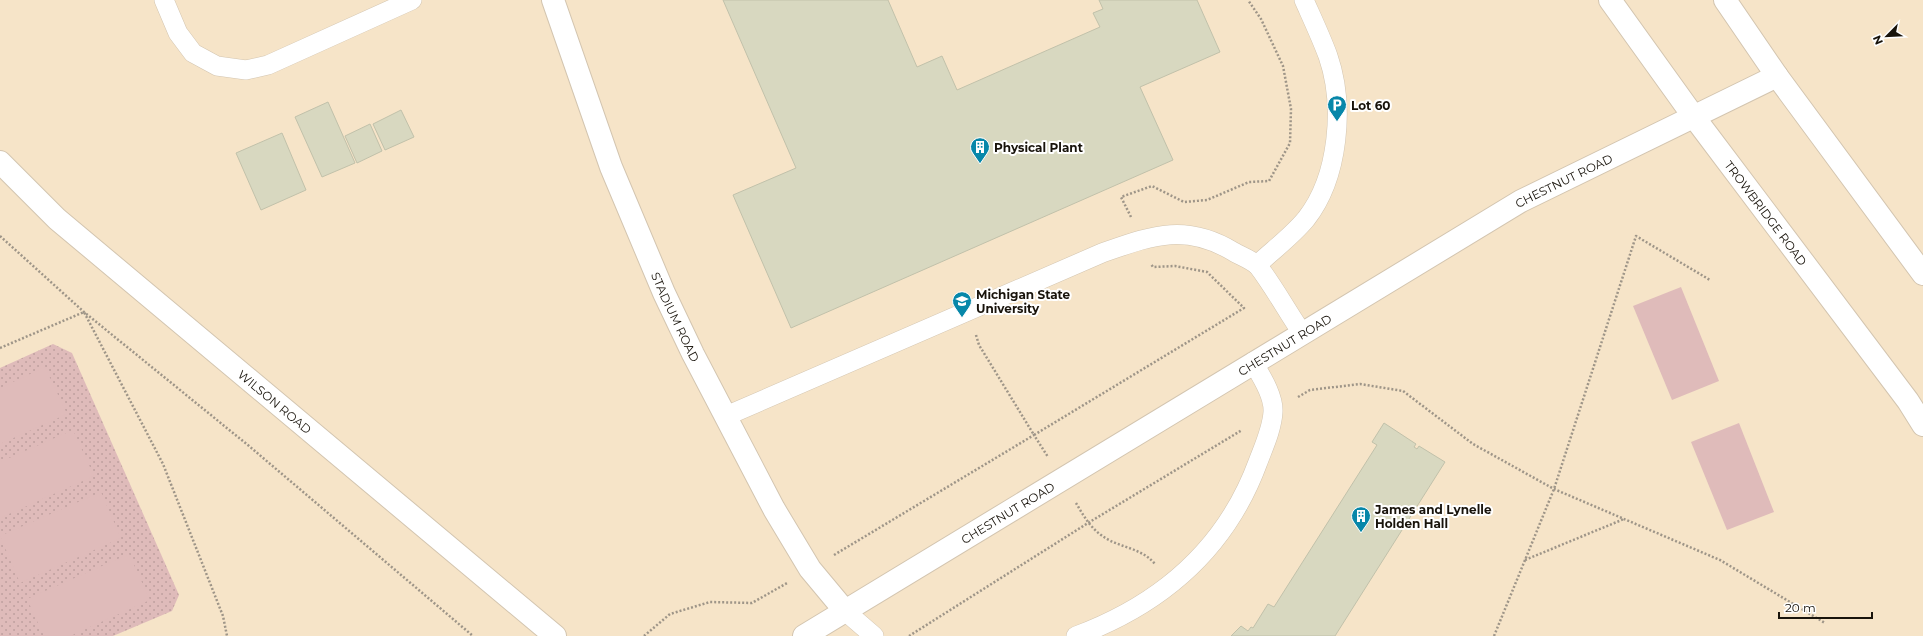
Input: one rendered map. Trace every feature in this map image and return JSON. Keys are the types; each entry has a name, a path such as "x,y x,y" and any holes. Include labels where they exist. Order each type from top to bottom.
{"street":[{"name":"STADIUM ROAD","path":"553,0 611,166 664,293 693,354 774,509 810,569 845,611"},
{"name":"TROWBRIDGE ROAD","path":"1610,0 1694,117 1908,401 1923,425"},
{"path":"1725,0 1777,76 1923,274"},
{"name":"CHESTNUT ROAD","path":"804,636 1253,362 1521,201 1777,76"},
{"name":"WILSON ROAD","path":"0,162 57,219 555,636"}],"lane":[{"path":"164,0 178,33 193,54 217,66 246,70 268,65 412,0"},
{"path":"1257,265 1306,219 1327,176 1333,153 1337,111 1334,80 1328,56 1304,0"},
{"path":"726,416 1102,253 1140,240 1165,234 1193,235 1227,247 1257,265 1302,333"},
{"path":"1076,636 1105,625 1134,610 1172,583 1197,560 1223,529 1238,506 1250,482 1265,444 1273,411 1267,386 1253,362"},
{"path":"845,611 874,636"}],"path":[{"path":"0,236 84,312 249,446 473,636"},
{"path":"1494,636 1554,489 1636,236 1710,280"},
{"path":"0,348 84,312"},
{"path":"84,312 163,464 223,616 227,636"},
{"path":"909,636 1088,523 1310,390 1360,384 1404,391 1472,444 1554,489 1720,560 1825,622"},
{"path":"1525,560 1625,519"}],"shaded area":[{"name":"Michigan State University","path":"0,0 1923,0 1923,636 0,636"},
{"path":"1681,287 1719,381 1672,400 1633,306"},
{"path":"53,344 72,353 179,595 172,611 113,636 0,636 0,368"},
{"path":"45,367 67,414 0,444 0,388"},
{"path":"1739,423 1774,512 1727,530 1691,442"},
{"path":"73,430 94,476 0,518 0,462"},
{"path":"101,492 121,538 20,583 0,536"},
{"path":"129,554 150,600 70,636 44,636 27,599"}],"building":[{"name":"Physical Plant","path":"723,0 888,0 917,67 942,56 957,90 1100,27 1093,13 1103,9 1099,0 1197,0 1220,52 1140,87 1173,160 791,328 733,195 796,168"},
{"path":"328,102 355,163 322,177 295,117"},
{"path":"401,110 414,137 385,150 373,124"},
{"path":"370,124 382,151 357,163 345,136"},
{"path":"282,133 306,190 261,210 236,153"},
{"name":"James and Lynelle Holden Hall","path":"1384,423 1416,444 1414,447 1417,449 1419,446 1445,462 1335,636 1231,636 1241,626 1248,631 1251,627 1253,628 1268,604 1274,607 1377,445 1372,442"}],"place":[{"name":"Lot 60","path":"1337,122"},
{"name":"Physical Plant","path":"980,164"},
{"name":"Michigan State University","path":"962,318"},
{"name":"James and Lynelle Holden Hall","path":"1361,533"}]}
